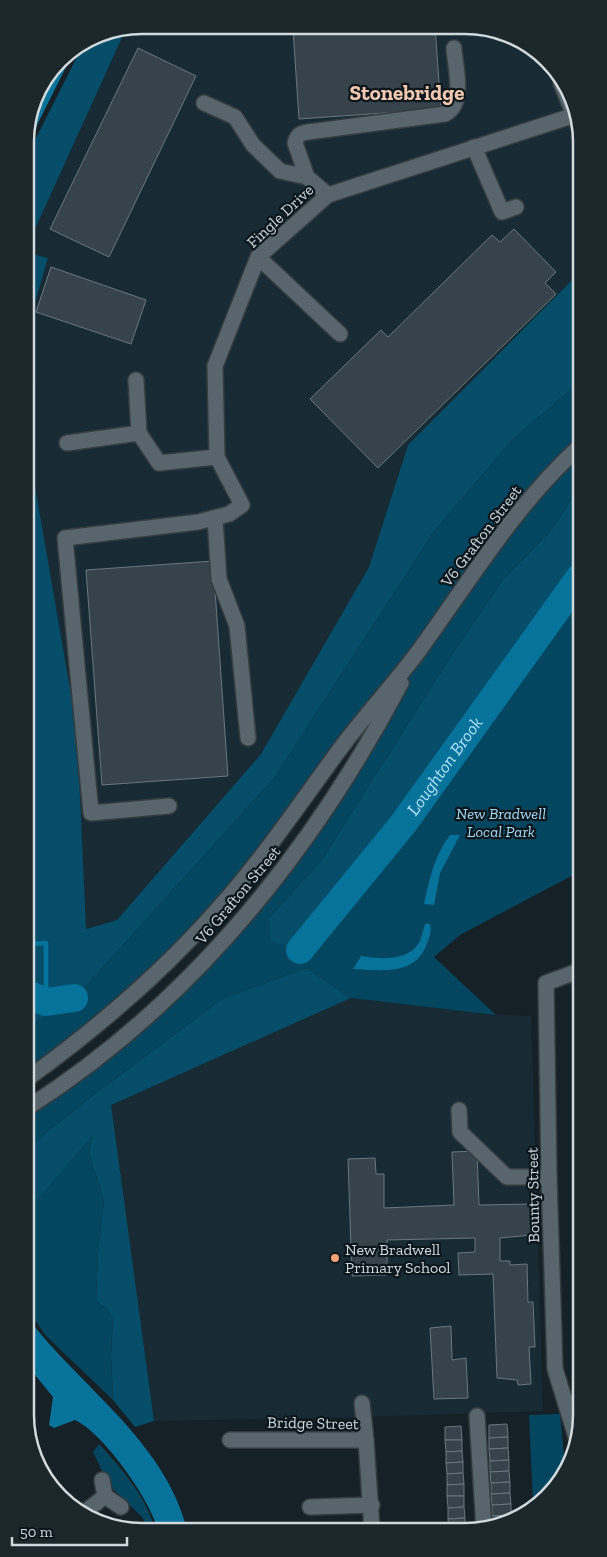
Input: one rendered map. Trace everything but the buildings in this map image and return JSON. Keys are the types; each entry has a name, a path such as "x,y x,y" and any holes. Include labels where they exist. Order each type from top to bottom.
{"street":[{"path":"307,177 295,143 301,133 384,124 450,112 458,99 454,48"},
{"path":"204,103 235,117 253,145 280,171 307,177 328,195"},
{"name":"Fingle Drive","path":"215,519 229,514 242,505 217,457 215,366 258,257 328,195 570,117"},
{"path":"474,147 502,212 516,207"},
{"path":"258,257 340,334"},
{"path":"136,380 139,433 159,464 217,457"},
{"path":"67,443 139,433"},
{"name":"V6 Grafton Street","path":"34,1073 76,1043 136,992 217,910 282,828 344,744 417,653 476,568 546,479 573,453"},
{"path":"170,806 91,812 65,538 215,519 219,579 237,626 248,738"},
{"name":"V6 Grafton Street","path":"34,1103 114,1046 155,1011 218,948 268,890 324,816 371,741 417,653"},
{"name":"Bounty Street","path":"572,1426 555,1369 549,1177 546,983 573,973"},
{"path":"459,1110 460,1132 507,1177 549,1177"},
{"path":"362,1403 366,1440"},
{"path":"566,1405 573,1403"},
{"path":"477,1416 483,1521"},
{"name":"Bridge Street","path":"230,1440 366,1440 372,1523"},
{"path":"102,1480 105,1496 121,1507"},
{"path":"89,1509 105,1496"},
{"path":"310,1507 372,1505"}],"shaded area":[{"path":"142,34 465,34 486,36 500,39 513,45 536,61 551,76 559,88 570,114 573,142 573,279 408,445 369,567 261,754 117,920 85,929 77,729 35,486 34,306 48,258 34,254 34,231 123,36"},
{"path":"123,36 34,231 34,142 78,56 107,39"},
{"path":"68,63 35,129 39,107 45,94 56,76"},
{"path":"34,254 48,258 34,306"},
{"path":"573,279 573,388 513,439 435,530 274,778 86,986 34,1024 34,463 35,486 77,729 86,929 117,920 261,754 369,567 408,445"},
{"path":"573,497 573,587 403,824 300,950 271,941 269,918 321,861 451,656 502,581 553,528"},
{"path":"450,835 460,835 440,873 434,905 424,904 436,859"},
{"path":"425,924 430,924 431,930 426,946 421,956 405,967 385,970 353,969 361,956 392,958 414,949 419,943"},
{"path":"306,968 351,998 111,1105 154,1421 135,1427 113,1400 111,1355 113,1319 107,1309 96,1301 98,1252 104,1200 89,1153 92,1136 34,1204 34,1142 91,1097 222,999"},
{"name":"New Bradwell Primary School","path":"351,998 496,1015 531,1016 543,1411 154,1421 110,1105"},
{"path":"34,1325 141,1442 160,1469 176,1498 185,1523 155,1523 146,1502 124,1468 99,1438 86,1427 75,1420 54,1428 49,1425 53,1397 34,1374"}],"green space":[{"name":"New Bradwell Local Park","path":"573,388 573,497 553,528 502,581 451,656 321,861 269,918 403,824 573,587 573,875 460,935 434,957 496,1015 351,998 306,968 222,999 91,1097 34,1142 34,1101 114,1046 274,883 415,658 217,910 34,1073 34,1024 86,986 274,778 435,530 513,439"},
{"path":"92,1135 89,1153 104,1200 98,1252 96,1301 107,1309 113,1319 111,1355 113,1400 46,1336 34,1319 34,1204"},
{"path":"560,1414 564,1458 551,1481 533,1499 529,1415"},
{"path":"99,1444 124,1473 140,1495 153,1523 145,1523 143,1518 109,1485 93,1452"}],"waterway":[{"name":"Loughton Brook","path":"300,950 403,824 573,587"},
{"path":"34,944 46,943 46,1002"},
{"name":"Loughton Brook","path":"34,997 46,1002 74,998"}],"place":[{"name":"New Bradwell Primary School","path":"335,1258"}],"district":[{"name":"Stonebridge","path":"407,92"}]}
